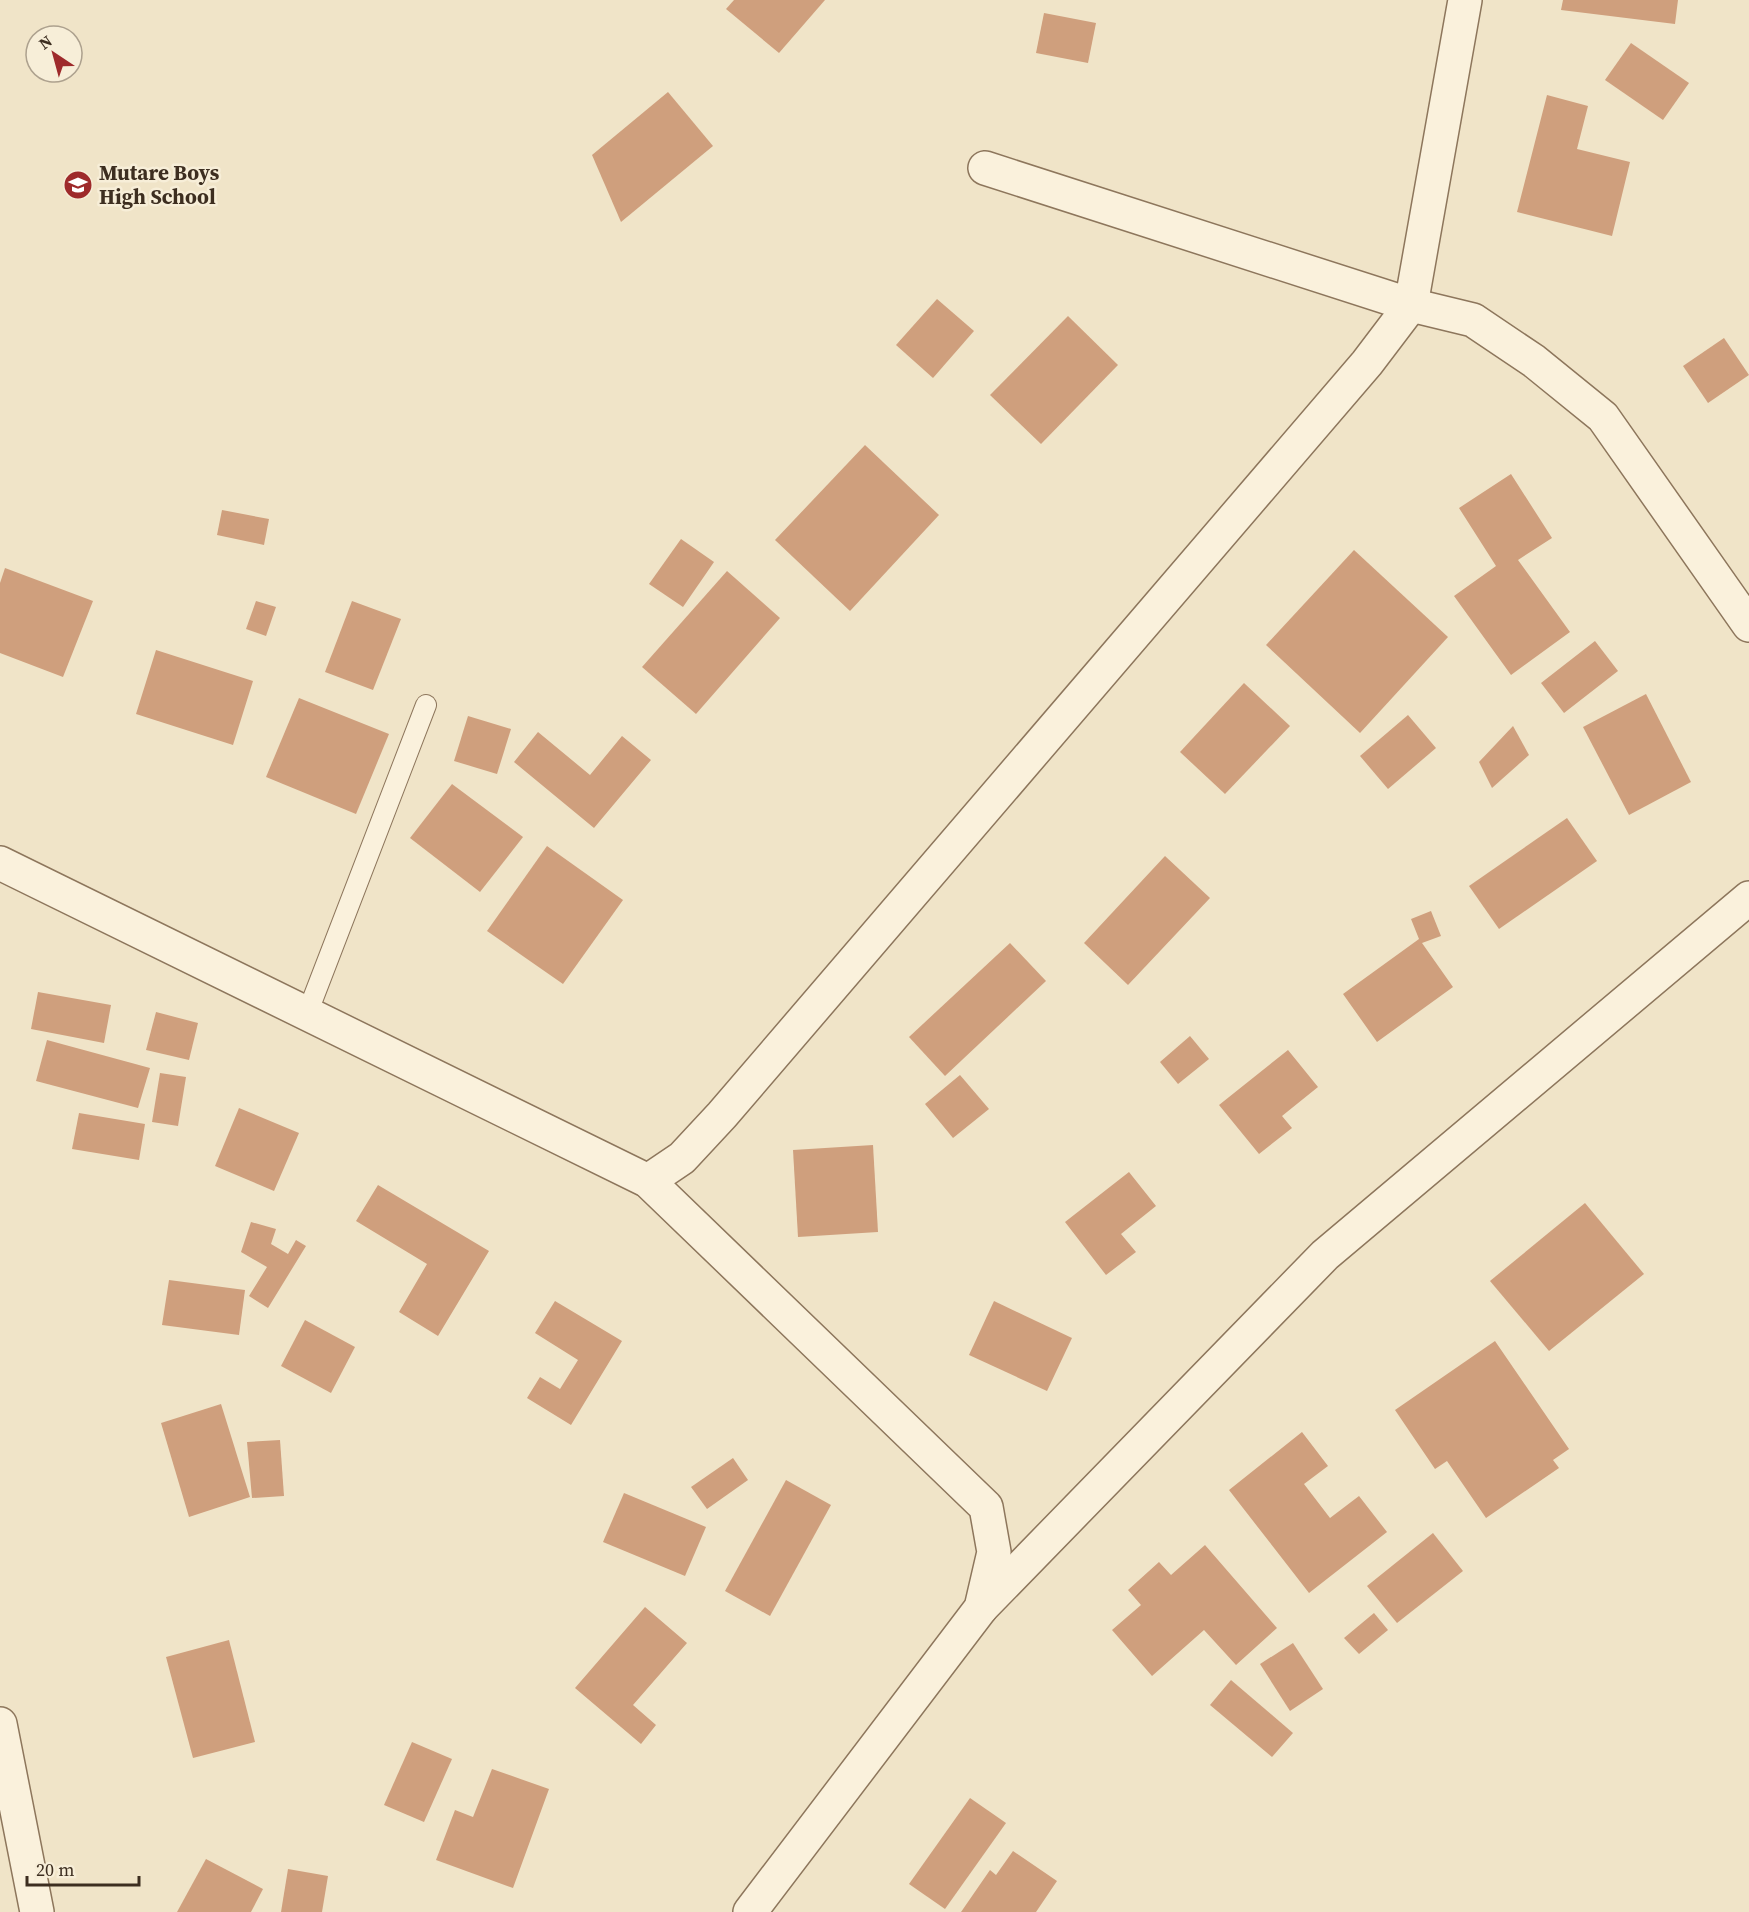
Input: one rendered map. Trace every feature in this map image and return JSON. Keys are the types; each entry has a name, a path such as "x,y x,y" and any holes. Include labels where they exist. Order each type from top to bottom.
{"street":[{"path":"648,1181 682,1158 722,1115 1367,363 1411,305 1464,0"},
{"path":"985,168 1411,305 1473,320 1534,361 1603,417 1749,625"},
{"path":"0,863 648,1181 986,1507 994,1552 981,1608"},
{"path":"750,1912 981,1608 1325,1255 1749,898"},
{"path":"0,1724 37,1912"}],"lane":[{"path":"308,1014 426,705"}],"building":[{"path":"734,0 825,0 779,53 726,9"},
{"path":"1563,0 1678,0 1675,24 1561,10"},
{"path":"1044,13 1096,23 1088,63 1036,53"},
{"path":"1631,43 1689,83 1663,120 1605,80"},
{"path":"668,92 713,146 621,222 592,155"},
{"path":"1547,95 1588,106 1577,149 1630,162 1612,236 1517,212"},
{"path":"937,299 974,331 933,378 896,345"},
{"path":"1068,316 1118,365 1041,444 990,395"},
{"path":"1724,338 1749,375 1708,403 1683,366"},
{"path":"865,445 939,515 850,611 775,540"},
{"path":"1511,474 1552,538 1518,560 1570,632 1511,675 1454,596 1496,566 1459,508"},
{"path":"222,510 269,519 264,545 217,535"},
{"path":"681,539 714,562 683,607 649,584"},
{"path":"1354,550 1448,637 1360,733 1266,645"},
{"path":"5,568 93,601 63,677 0,653 0,583"},
{"path":"727,571 780,618 696,714 642,667"},
{"path":"256,601 276,607 266,636 246,629"},
{"path":"352,601 401,619 373,690 325,672"},
{"path":"1595,641 1618,671 1564,713 1541,683"},
{"path":"156,650 253,681 233,745 136,714"},
{"path":"1244,683 1290,726 1225,794 1180,752"},
{"path":"1646,694 1691,782 1629,815 1583,727"},
{"path":"299,698 389,734 356,814 266,777"},
{"path":"1408,715 1436,748 1388,789 1360,756"},
{"path":"468,716 511,729 497,774 454,761"},
{"path":"1513,726 1529,755 1492,788 1479,762"},
{"path":"538,732 590,775 622,736 651,760 594,828 514,762"},
{"path":"452,784 523,837 480,892 410,838"},
{"path":"1567,818 1597,861 1499,929 1469,886"},
{"path":"547,846 623,900 563,984 487,931"},
{"path":"1165,856 1210,898 1128,985 1084,943"},
{"path":"1431,911 1441,936 1422,943 1453,987 1377,1042 1343,994 1419,939 1411,919"},
{"path":"1010,943 1046,981 945,1076 909,1037"},
{"path":"38,992 111,1005 104,1043 31,1029"},
{"path":"156,1012 198,1023 189,1060 146,1050"},
{"path":"1190,1036 1209,1059 1178,1084 1160,1062"},
{"path":"47,1040 150,1068 138,1108 36,1081"},
{"path":"1288,1050 1318,1087 1282,1116 1292,1128 1259,1154 1219,1105"},
{"path":"160,1073 186,1077 178,1126 152,1122"},
{"path":"960,1075 989,1109 953,1138 925,1104"},
{"path":"239,1108 299,1133 274,1191 215,1166"},
{"path":"79,1113 145,1124 139,1160 72,1149"},
{"path":"873,1145 878,1232 798,1237 793,1150"},
{"path":"1129,1172 1156,1206 1121,1234 1136,1252 1106,1275 1065,1222"},
{"path":"378,1185 489,1251 438,1336 399,1312 427,1264 356,1221"},
{"path":"1585,1203 1644,1274 1549,1351 1490,1281"},
{"path":"251,1222 276,1229 271,1244 288,1254 296,1240 306,1246 268,1308 249,1296 267,1267 241,1252"},
{"path":"169,1280 245,1290 239,1335 162,1325"},
{"path":"555,1301 622,1341 571,1425 527,1398 540,1377 560,1389 578,1360 535,1333"},
{"path":"994,1301 1072,1338 1047,1391 969,1355"},
{"path":"305,1320 355,1347 331,1393 281,1366"},
{"path":"1495,1341 1569,1449 1553,1460 1559,1468 1486,1518 1447,1461 1435,1469 1395,1410"},
{"path":"221,1404 250,1497 189,1517 161,1423"},
{"path":"1302,1432 1328,1466 1304,1484 1330,1518 1359,1496 1387,1532 1309,1593 1229,1490"},
{"path":"280,1440 284,1496 252,1498 247,1442"},
{"path":"733,1458 748,1480 707,1509 691,1487"},
{"path":"786,1480 831,1505 770,1616 725,1591"},
{"path":"624,1493 706,1527 685,1576 603,1542"},
{"path":"1433,1533 1463,1571 1397,1623 1367,1586"},
{"path":"1205,1545 1277,1628 1236,1665 1204,1630 1152,1676 1112,1630 1141,1605 1128,1590 1159,1562 1171,1575"},
{"path":"645,1607 687,1643 633,1705 656,1725 641,1744 575,1688"},
{"path":"1374,1613 1388,1630 1359,1654 1344,1638"},
{"path":"229,1640 255,1742 193,1758 166,1657"},
{"path":"1293,1643 1323,1689 1290,1711 1260,1664"},
{"path":"1231,1680 1293,1733 1272,1757 1210,1705"},
{"path":"412,1742 452,1759 424,1822 384,1805"},
{"path":"492,1769 549,1789 513,1888 436,1860 455,1810 473,1817"},
{"path":"970,1798 1006,1823 945,1909 909,1884"},
{"path":"1013,1851 1057,1881 1036,1912 961,1912 990,1870 996,1875"},
{"path":"206,1859 263,1889 251,1912 177,1912"},
{"path":"288,1869 328,1876 322,1912 281,1912"}],"place":[{"name":"Mutare Boys High School","path":"78,185"}]}
